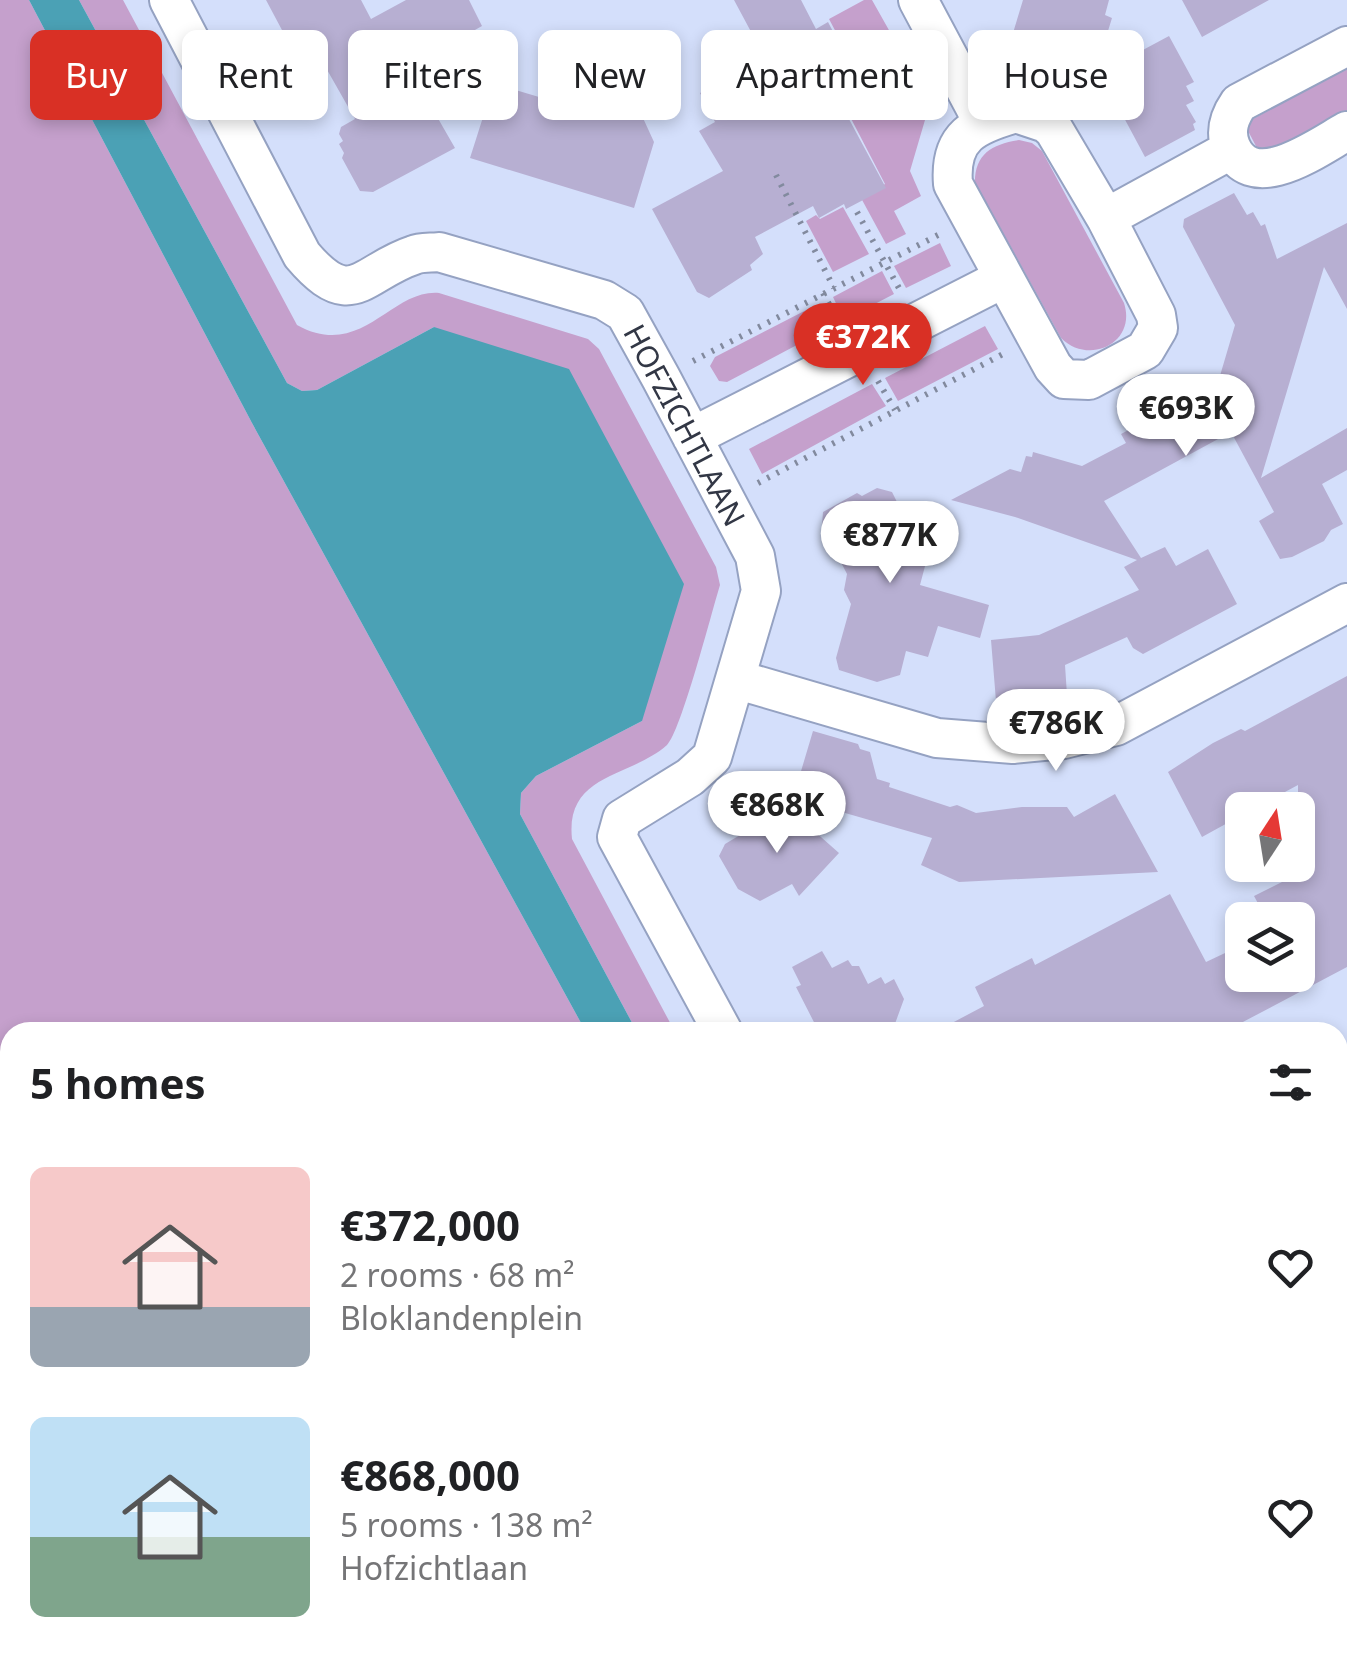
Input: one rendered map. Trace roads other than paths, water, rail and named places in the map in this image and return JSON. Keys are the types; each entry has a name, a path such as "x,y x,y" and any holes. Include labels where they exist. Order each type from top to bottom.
{"street":[{"name":"HOFZICHTLAAN","path":"168,0 302,255 321,278 343,286 365,282 414,254 438,252 604,300 624,313 661,378 756,556 761,591 712,757 690,777 622,819 617,837 718,1022"},
{"path":"918,0 983,122"},
{"path":"1347,46 1239,103 1228,130 1232,148 1244,162 1260,169 1277,168 1347,131"},
{"path":"1016,113 1046,123 1054,130 1106,218 1156,316 1158,328 1145,350 1089,380 1064,380 1002,279 953,184 952,166 964,137 983,122 1016,113"},
{"path":"1106,218 1232,148"},
{"path":"692,437 1002,279"},
{"path":"735,678 937,738 1013,744 1064,739 1116,726 1347,604"}],"water":[{"path":"29,0 79,0 95,30 45,30"},
{"path":"92,120 144,120 287,383 302,391 317,390 434,327 569,369 684,584 642,721 536,776 521,793 520,814 632,1022 581,1022 252,423"}]}
